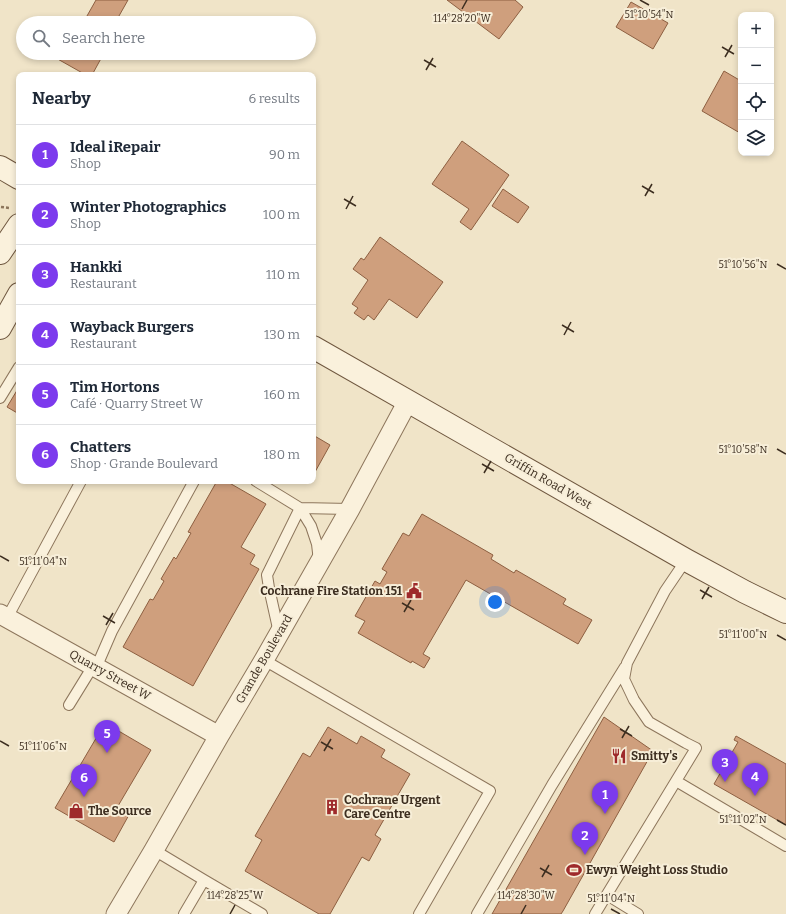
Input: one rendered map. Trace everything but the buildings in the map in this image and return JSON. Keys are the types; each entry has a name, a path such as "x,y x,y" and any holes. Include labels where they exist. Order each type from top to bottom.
{"main road":[{"path":"0,167 16,176"},
{"path":"0,253 16,229"},
{"path":"0,328 16,299"},
{"name":"Griffin Road West","path":"316,349 686,560 786,612"}],"street":[{"name":"Grande Boulevard","path":"116,914 350,509 408,401"},
{"name":"Quarry Street W","path":"3,616 219,736"}],"lane":[{"path":"0,398 16,372"},
{"path":"3,616 79,484"},
{"path":"69,705 94,666 192,484"},
{"path":"261,484 300,508 311,526 317,544 319,563"},
{"path":"300,508 350,509"},
{"path":"279,633 268,588 267,575 300,508"},
{"path":"477,914 552,785 627,663 666,590 686,560"},
{"path":"264,660 490,791 419,914"},
{"path":"595,914 696,748 649,722 634,700 624,680 627,663"},
{"path":"676,780 786,846"},
{"path":"154,850 262,914"},
{"path":"184,914 204,880"},
{"path":"607,895 638,914"}],"place":[{"name":"Cochrane Fire Station 151","path":"414,591"},
{"name":"Tim Hortons","path":"107,753"},
{"name":"Smitty's","path":"619,756"},
{"name":"Hankki","path":"725,782"},
{"name":"Wayback Burgers","path":"755,796"},
{"name":"Chatters","path":"84,797"},
{"name":"Cochrane Urgent Care Centre","path":"332,807"},
{"name":"The Source","path":"76,811"},
{"name":"Ideal iRepair","path":"605,814"},
{"name":"Winter Photographics","path":"585,855"},
{"name":"Ewyn Weight Loss Studio","path":"574,870"}]}
